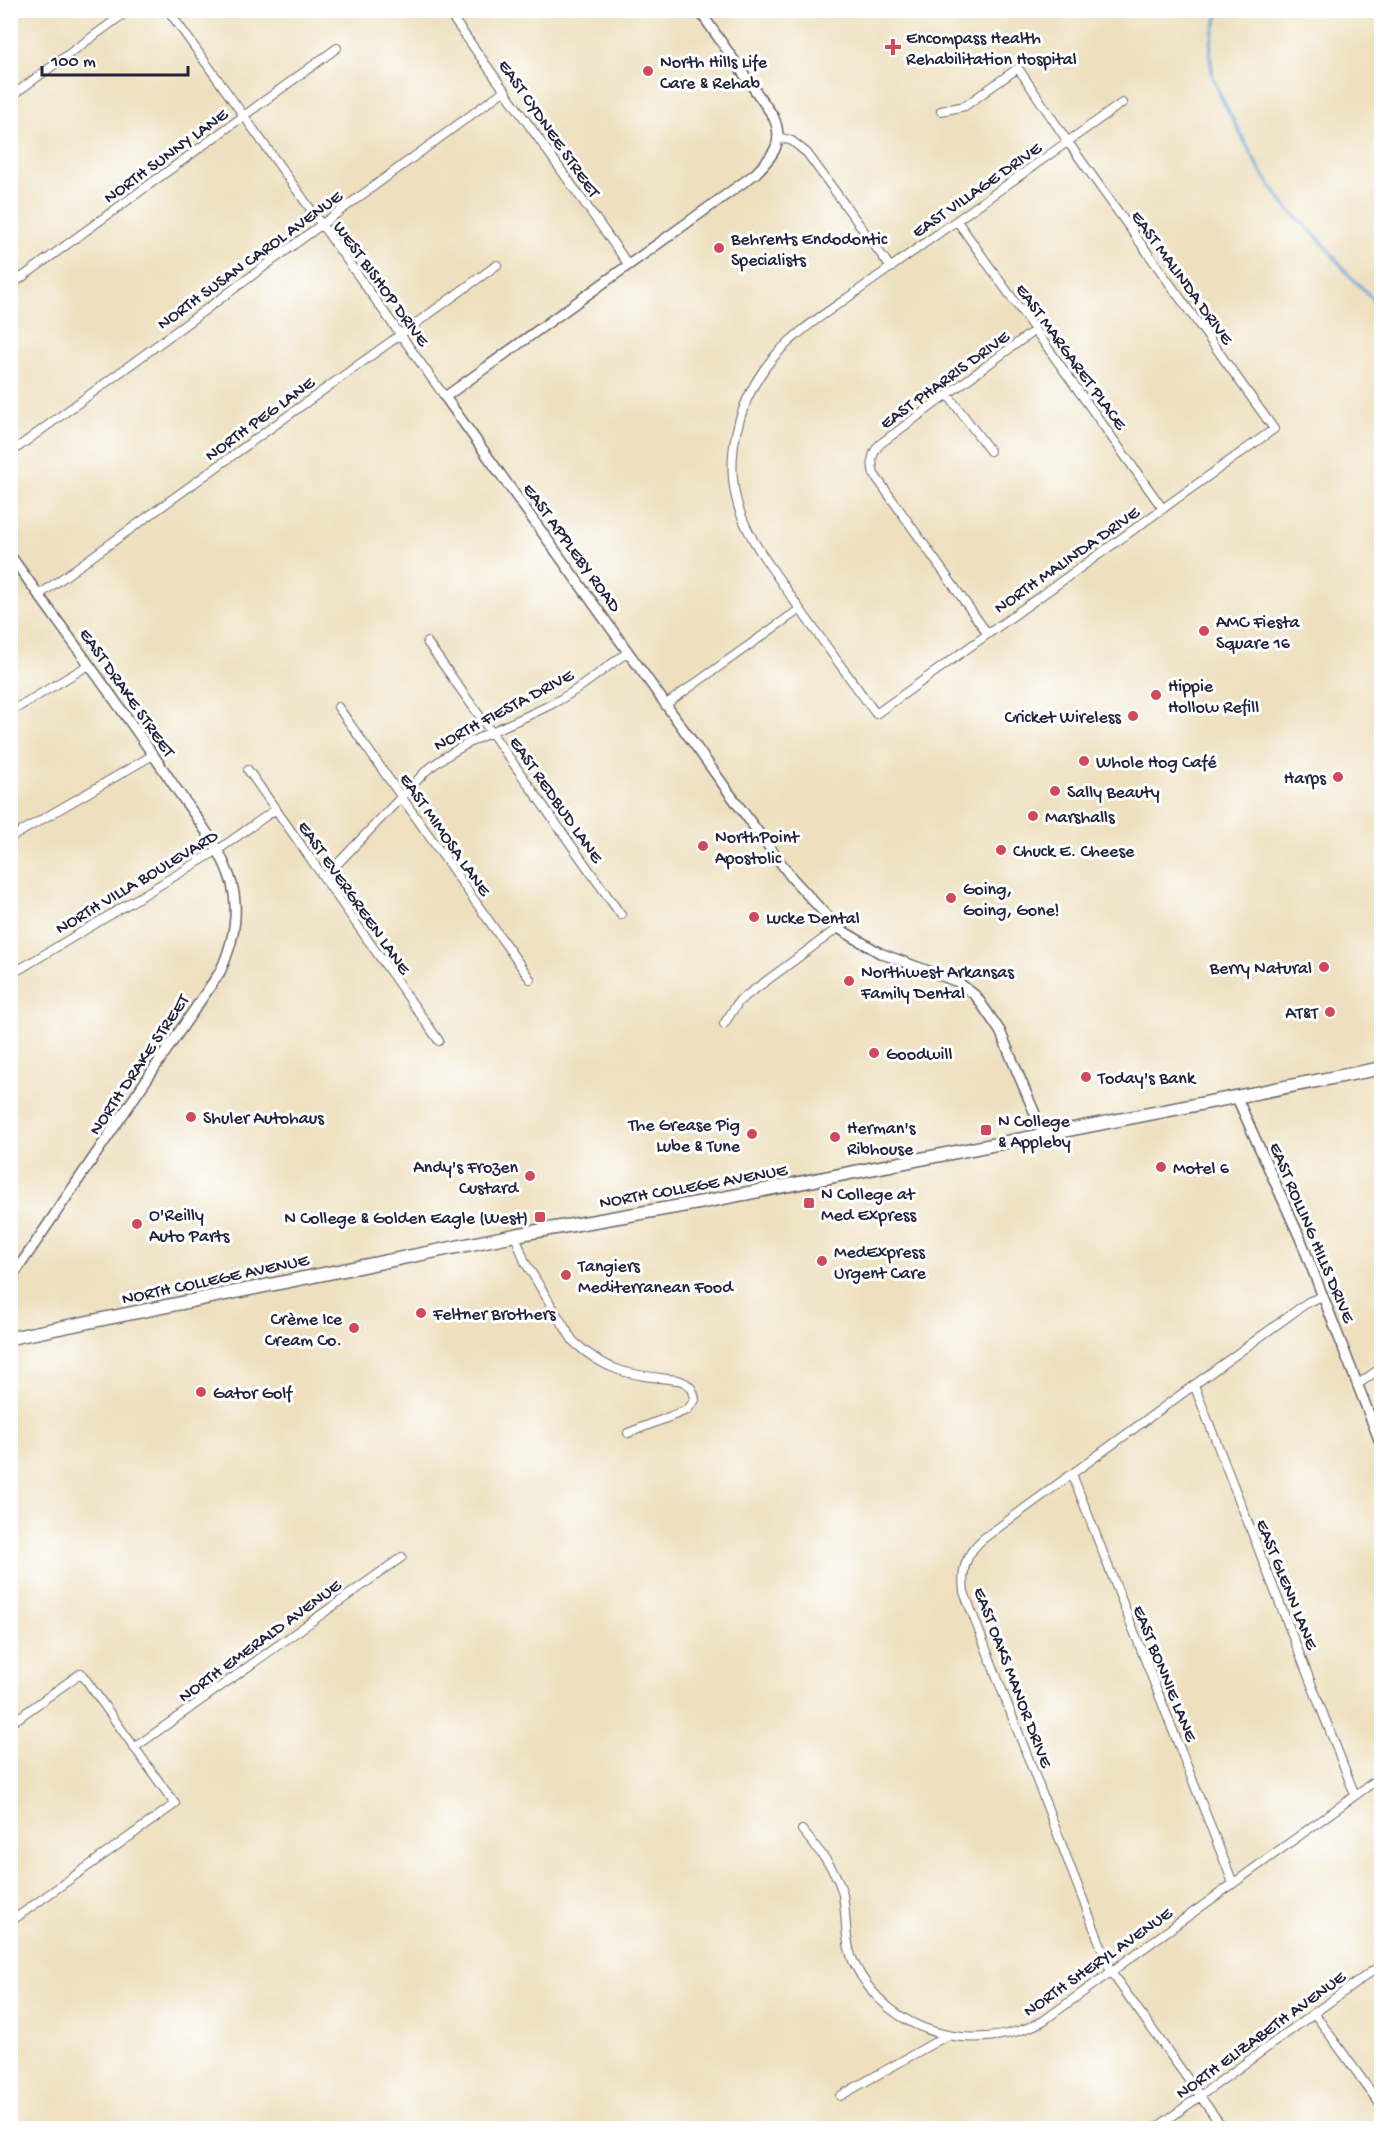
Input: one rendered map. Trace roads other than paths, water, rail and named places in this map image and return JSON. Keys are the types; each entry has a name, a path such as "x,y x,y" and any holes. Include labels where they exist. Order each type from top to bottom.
{"main road":[{"name":"NORTH COLLEGE AVENUE","path":"10,1338 515,1235 699,1203 1382,1068"}],"street":[{"path":"10,97 129,10"},
{"name":"WEST BISHOP DRIVE","path":"168,10 445,397"},
{"name":"EAST CYDNEE STREET","path":"447,10 628,264"},
{"path":"445,397 755,174 772,154 779,137 778,126 766,103 699,10"},
{"name":"NORTH SUNNY LANE","path":"10,286 337,48"},
{"name":"EAST MALINDA DRIVE","path":"941,111 965,106 1018,68 1068,142 1274,429"},
{"name":"NORTH SUSAN CAROL AVENUE","path":"10,453 505,90"},
{"name":"EAST VILLAGE DRIVE","path":"876,714 758,549 742,516 732,467 733,448 738,425 753,386 775,355 799,334 1122,103"},
{"path":"779,137 792,141 807,153 891,268"},
{"name":"EAST MARGARET PLACE","path":"957,221 1163,509"},
{"name":"NORTH PEG LANE","path":"39,595 497,265"},
{"name":"EAST PHARRIS DRIVE","path":"987,633 874,474 871,461 874,450 880,444 1035,330"},
{"path":"948,395 990,451"},
{"name":"EAST APPLEBY ROAD","path":"445,397 665,705 785,868 838,928 880,953 958,982 976,996 1000,1030 1044,1135"},
{"name":"NORTH MALINDA DRIVE","path":"876,714 1274,429"},
{"name":"EAST DRAKE STREET","path":"10,555 14,568 39,595 218,850"},
{"path":"665,705 800,609"},
{"name":"EAST REDBUD LANE","path":"427,642 621,915"},
{"name":"NORTH FIESTA DRIVE","path":"324,878 426,771 450,752 559,700 628,652"},
{"path":"10,712 89,665"},
{"name":"EAST MIMOSA LANE","path":"338,706 530,979"},
{"path":"10,838 153,755"},
{"name":"EAST EVERGREEN LANE","path":"248,770 439,1041"},
{"name":"NORTH VILLA BOULEVARD","path":"12,972 218,850 276,810"},
{"name":"NORTH DRAKE STREET","path":"10,1280 212,984 226,960 233,938 236,910 232,884 218,850"},
{"path":"724,1024 739,1001 838,928"},
{"name":"EAST ROLLING HILLS DRIVE","path":"1237,1098 1300,1238 1382,1447"},
{"path":"515,1235 525,1262 573,1341 584,1351 629,1374 686,1382 695,1394 695,1400 687,1410 628,1433"},
{"name":"EAST OAKS MANOR DRIVE","path":"1223,2128 1112,1972 964,1592 962,1581 966,1560 977,1543 1308,1302 1323,1296"},
{"path":"1357,1385 1382,1367"},
{"name":"EAST GLENN LANE","path":"1194,1385 1355,1795"},
{"name":"EAST BONNIE LANE","path":"1072,1474 1233,1883"},
{"name":"NORTH EMERALD AVENUE","path":"135,1748 402,1557"},
{"path":"10,1724 81,1673 175,1804 10,1922"},
{"name":"NORTH SHERYL AVENUE","path":"802,1830 827,1860 836,1877 843,1895 847,1939 853,1962 865,1981 908,2021 946,2036 997,2037 1028,2029 1043,2020 1382,1776"},
{"name":"NORTH ELIZABETH AVENUE","path":"1156,2128 1382,1964"},
{"path":"1314,2013 1382,2107"},
{"path":"840,2096 946,2036"}],"waterway":[{"path":"1219,10 1211,43 1213,77 1221,97 1261,172 1286,207 1322,242 1348,274 1382,308"}],"place":[{"name":"Encompass Health Rehabilitation Hospital","path":"893,47"},
{"name":"North Hills Life Care & Rehab","path":"648,71"},
{"name":"Behrents Endodontic Specialists","path":"719,248"},
{"name":"AMC Fiesta Square 16","path":"1204,631"},
{"name":"Hippie Hollow Refill","path":"1156,695"},
{"name":"Cricket Wireless","path":"1133,716"},
{"name":"Whole Hog Café","path":"1084,761"},
{"name":"Harps","path":"1338,777"},
{"name":"Sally Beauty","path":"1055,791"},
{"name":"Marshalls","path":"1033,816"},
{"name":"NorthPoint Apostolic","path":"703,846"},
{"name":"Chuck E. Cheese","path":"1001,850"},
{"name":"Going, Going, Gone!","path":"951,898"},
{"name":"Lucke Dental","path":"754,917"},
{"name":"Berry Natural","path":"1324,967"},
{"name":"Northwest Arkansas Family Dental","path":"849,981"},
{"name":"AT&T","path":"1330,1012"},
{"name":"Goodwill","path":"874,1053"},
{"name":"Today's Bank","path":"1086,1077"},
{"name":"Shuler Autohaus","path":"191,1117"},
{"name":"N College & Appleby","path":"986,1130"},
{"name":"The Grease Pig Lube & Tune","path":"752,1134"},
{"name":"Herman's Ribhouse","path":"835,1137"},
{"name":"Motel 6","path":"1161,1167"},
{"name":"Andy's Frozen Custard","path":"530,1176"},
{"name":"N College at Med Express","path":"809,1203"},
{"name":"N College & Golden Eagle (West)","path":"540,1217"},
{"name":"O'Reilly Auto Parts","path":"137,1224"},
{"name":"MedExpress Urgent Care","path":"822,1261"},
{"name":"Tangiers Mediterranean Food","path":"566,1275"},
{"name":"Feltner Brothers","path":"421,1313"},
{"name":"Crème Ice Cream Co.","path":"354,1328"},
{"name":"Gator Golf","path":"201,1392"}]}
